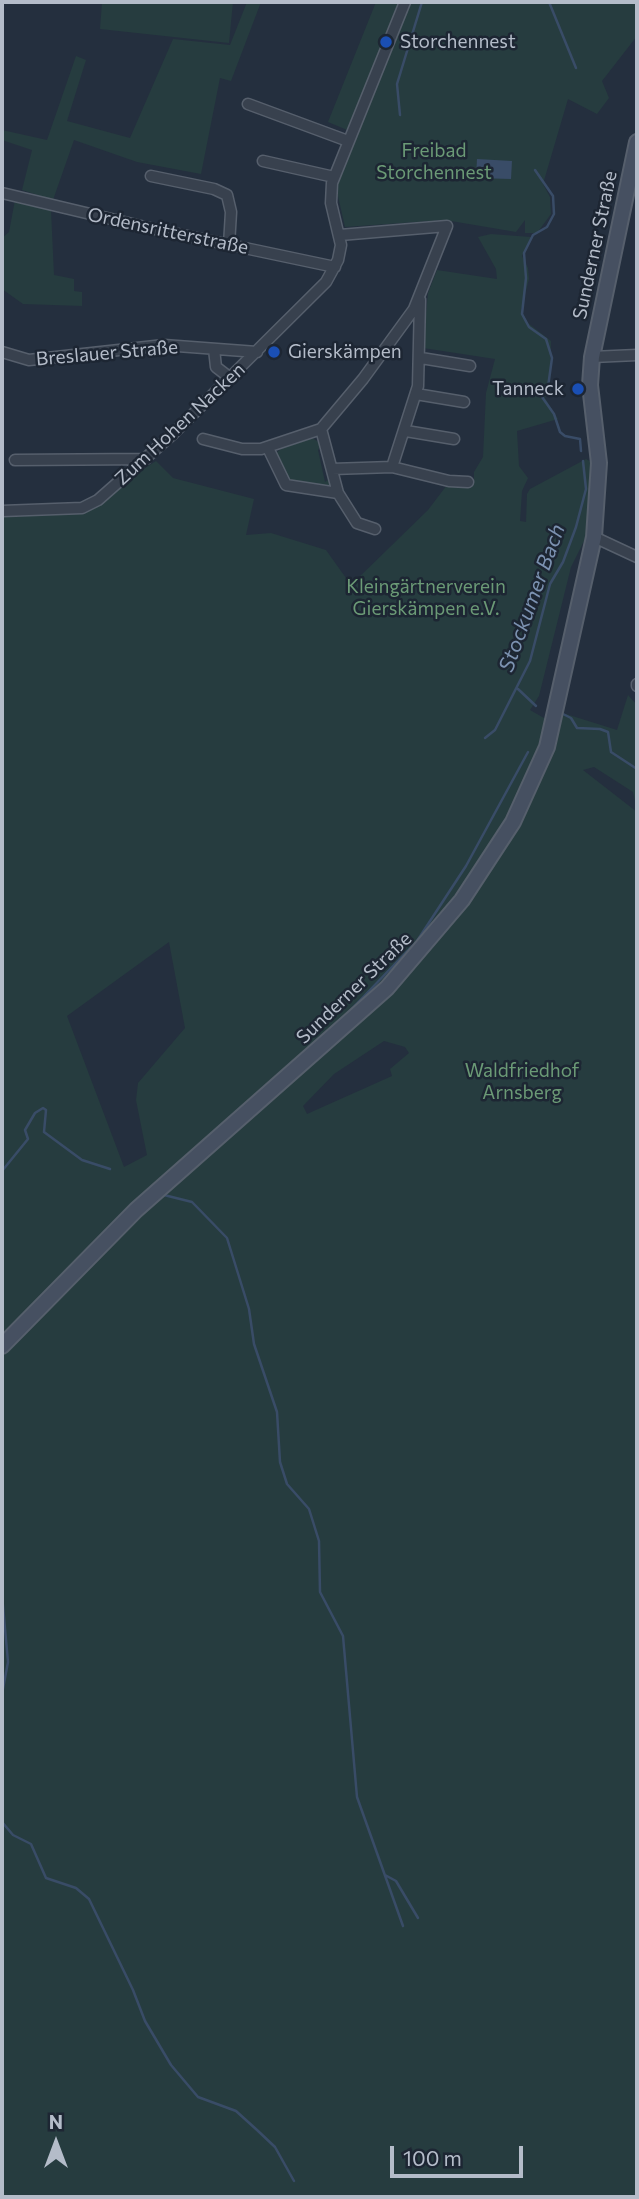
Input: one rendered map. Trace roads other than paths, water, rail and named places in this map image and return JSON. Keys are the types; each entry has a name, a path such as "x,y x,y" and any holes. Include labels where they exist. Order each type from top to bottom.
{"main road":[{"name":"Sunderner Straße","path":"2,1346 136,1210 387,988 462,900 513,822 542,761 594,537 599,463 591,396 592,357 637,142"}],"street":[{"name":"Zum Hohen Nacken","path":"2,511 88,506 146,459 326,282 340,253 340,235 331,203 334,177 405,2"},
{"path":"248,104 348,141"},
{"path":"264,161 334,177"},
{"path":"151,176 214,189 227,195 231,212 229,245"},
{"name":"Ordensritterstraße","path":"2,193 335,267"},
{"path":"203,439 242,449 268,448 321,429 363,379 420,300 447,226 340,235"},
{"path":"392,467 416,394 421,358 420,300"},
{"name":"Breslauer Straße","path":"2,352 29,360 164,345 257,352"},
{"path":"214,349 216,367 229,377"},
{"path":"592,357 637,355"},
{"path":"421,358 470,366"},
{"path":"416,394 464,402"},
{"path":"321,429 338,493 357,523 375,528"},
{"path":"406,431 454,439"},
{"path":"268,448 286,485 338,493"},
{"path":"15,460 146,459"},
{"path":"332,469 392,467 449,481 468,482"},
{"path":"594,537 637,557"}],"water":[{"path":"477,159 512,161 511,179 476,178"}],"waterway":[{"name":"Stockumer Bach","path":"400,115 397,84 422,2"},
{"path":"549,2 576,68"},
{"name":"Stockumer Bach","path":"535,170 553,196 554,214 547,227 533,235 524,253 526,278 522,314 529,327 546,339 552,358 548,387 542,397 554,414 560,432 565,436 580,439 581,451"},
{"name":"Stockumer Bach","path":"485,738 495,730 530,661 550,584 563,562 576,527 586,489 583,461"},
{"path":"518,689 536,706"},
{"path":"559,712 571,718 577,728 608,732 611,752 637,769"},
{"path":"346,1015 417,941 466,866 528,752"},
{"path":"2,1171 28,1139 25,1130 35,1113 43,1108 46,1110 44,1132 82,1160 110,1169"},
{"path":"164,1195 192,1202 227,1238 249,1309 254,1344 277,1412 280,1462 287,1484 309,1509 319,1541 320,1592 343,1636 357,1797 403,1926"},
{"path":"2,1595 8,1662 2,1694"},
{"path":"2,1822 13,1835 31,1844 46,1878 76,1888 89,1899 145,2021 171,2065 198,2097 236,2111 257,2130 275,2147 294,2181"},
{"path":"385,1875 396,1881 418,1918"}],"place":[{"name":"Storchennest","path":"386,42"},
{"name":"Gierskämpen","path":"274,352"},
{"name":"Tanneck","path":"578,389"}],"park label":[{"name":"Freibad Storchennest","path":"434,162"},
{"name":"Kleingärtnerverein Gierskämpen e.V.","path":"426,598"},
{"name":"Waldfriedhof Arnsberg","path":"522,1082"}]}
